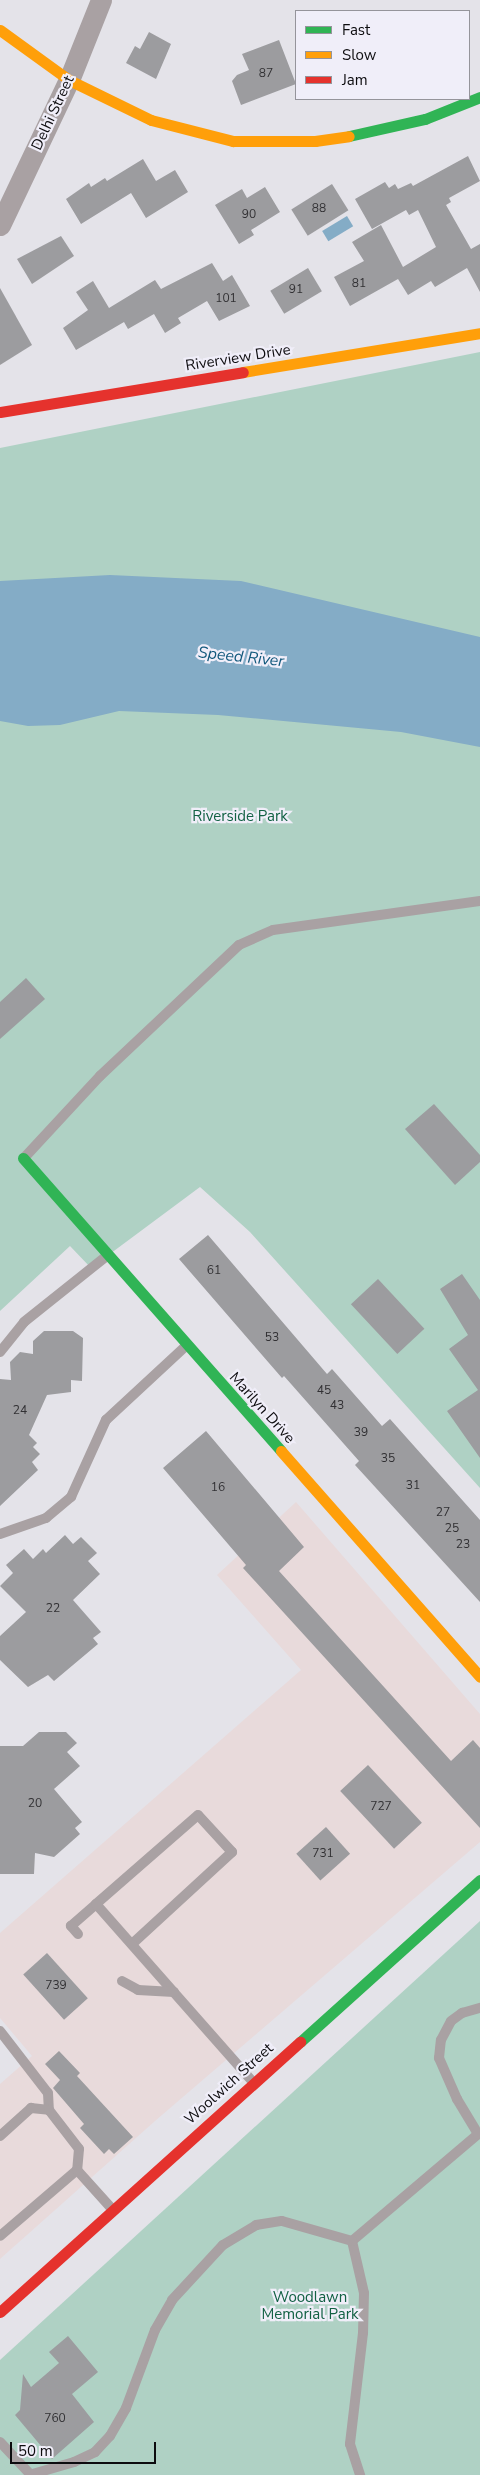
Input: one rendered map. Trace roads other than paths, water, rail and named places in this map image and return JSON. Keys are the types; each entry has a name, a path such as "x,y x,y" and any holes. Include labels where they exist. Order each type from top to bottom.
{"street":[{"name":"Delhi Street","path":"0,225 69,80 101,0"},
{"path":"0,30 69,80 151,120 233,141 314,142 374,133 425,119 480,97"},
{"name":"Riverview Drive","path":"0,412 480,333"},
{"name":"Marilyn Drive","path":"23,1158 480,1677"},
{"name":"Woolwich Street","path":"0,2312 253,2082 480,1880"}],"lane":[{"path":"23,1158 100,1076 239,945 273,930 480,901"},
{"path":"0,1352 24,1322 108,1255"},
{"path":"0,1534 12,1528 46,1518 71,1497 106,1420 186,1345"},
{"path":"0,1538 12,1528"},
{"path":"78,1934 71,1926 198,1815 232,1852 132,1944"},
{"path":"96,1904 253,2082"},
{"path":"122,1982 138,1990 174,1992"},
{"path":"352,2241 479,2134 457,2099 439,2058 442,2040 451,2021 462,2013 480,2008"},
{"path":"0,2031 48,2093 49,2110 79,2149 77,2170 0,2236"},
{"path":"0,2136 31,2108 49,2110"},
{"path":"77,2170 113,2210"},
{"path":"0,2442 30,2474 74,2462 95,2452 110,2436 126,2408 155,2330 172,2300 223,2244 256,2225 282,2222 352,2241"},
{"path":"352,2241 364,2292 364,2333 350,2444 360,2475"}],"water":[{"path":"347,216 353,226 328,241 322,231"},
{"name":"Speed River","path":"110,575 241,581 480,637 480,747 401,732 218,715 119,711 60,725 28,726 0,721 0,581"}],"park label":[{"name":"Riverside Park","path":"240,817"},
{"name":"Woodlawn Memorial Park","path":"310,2306"}]}
